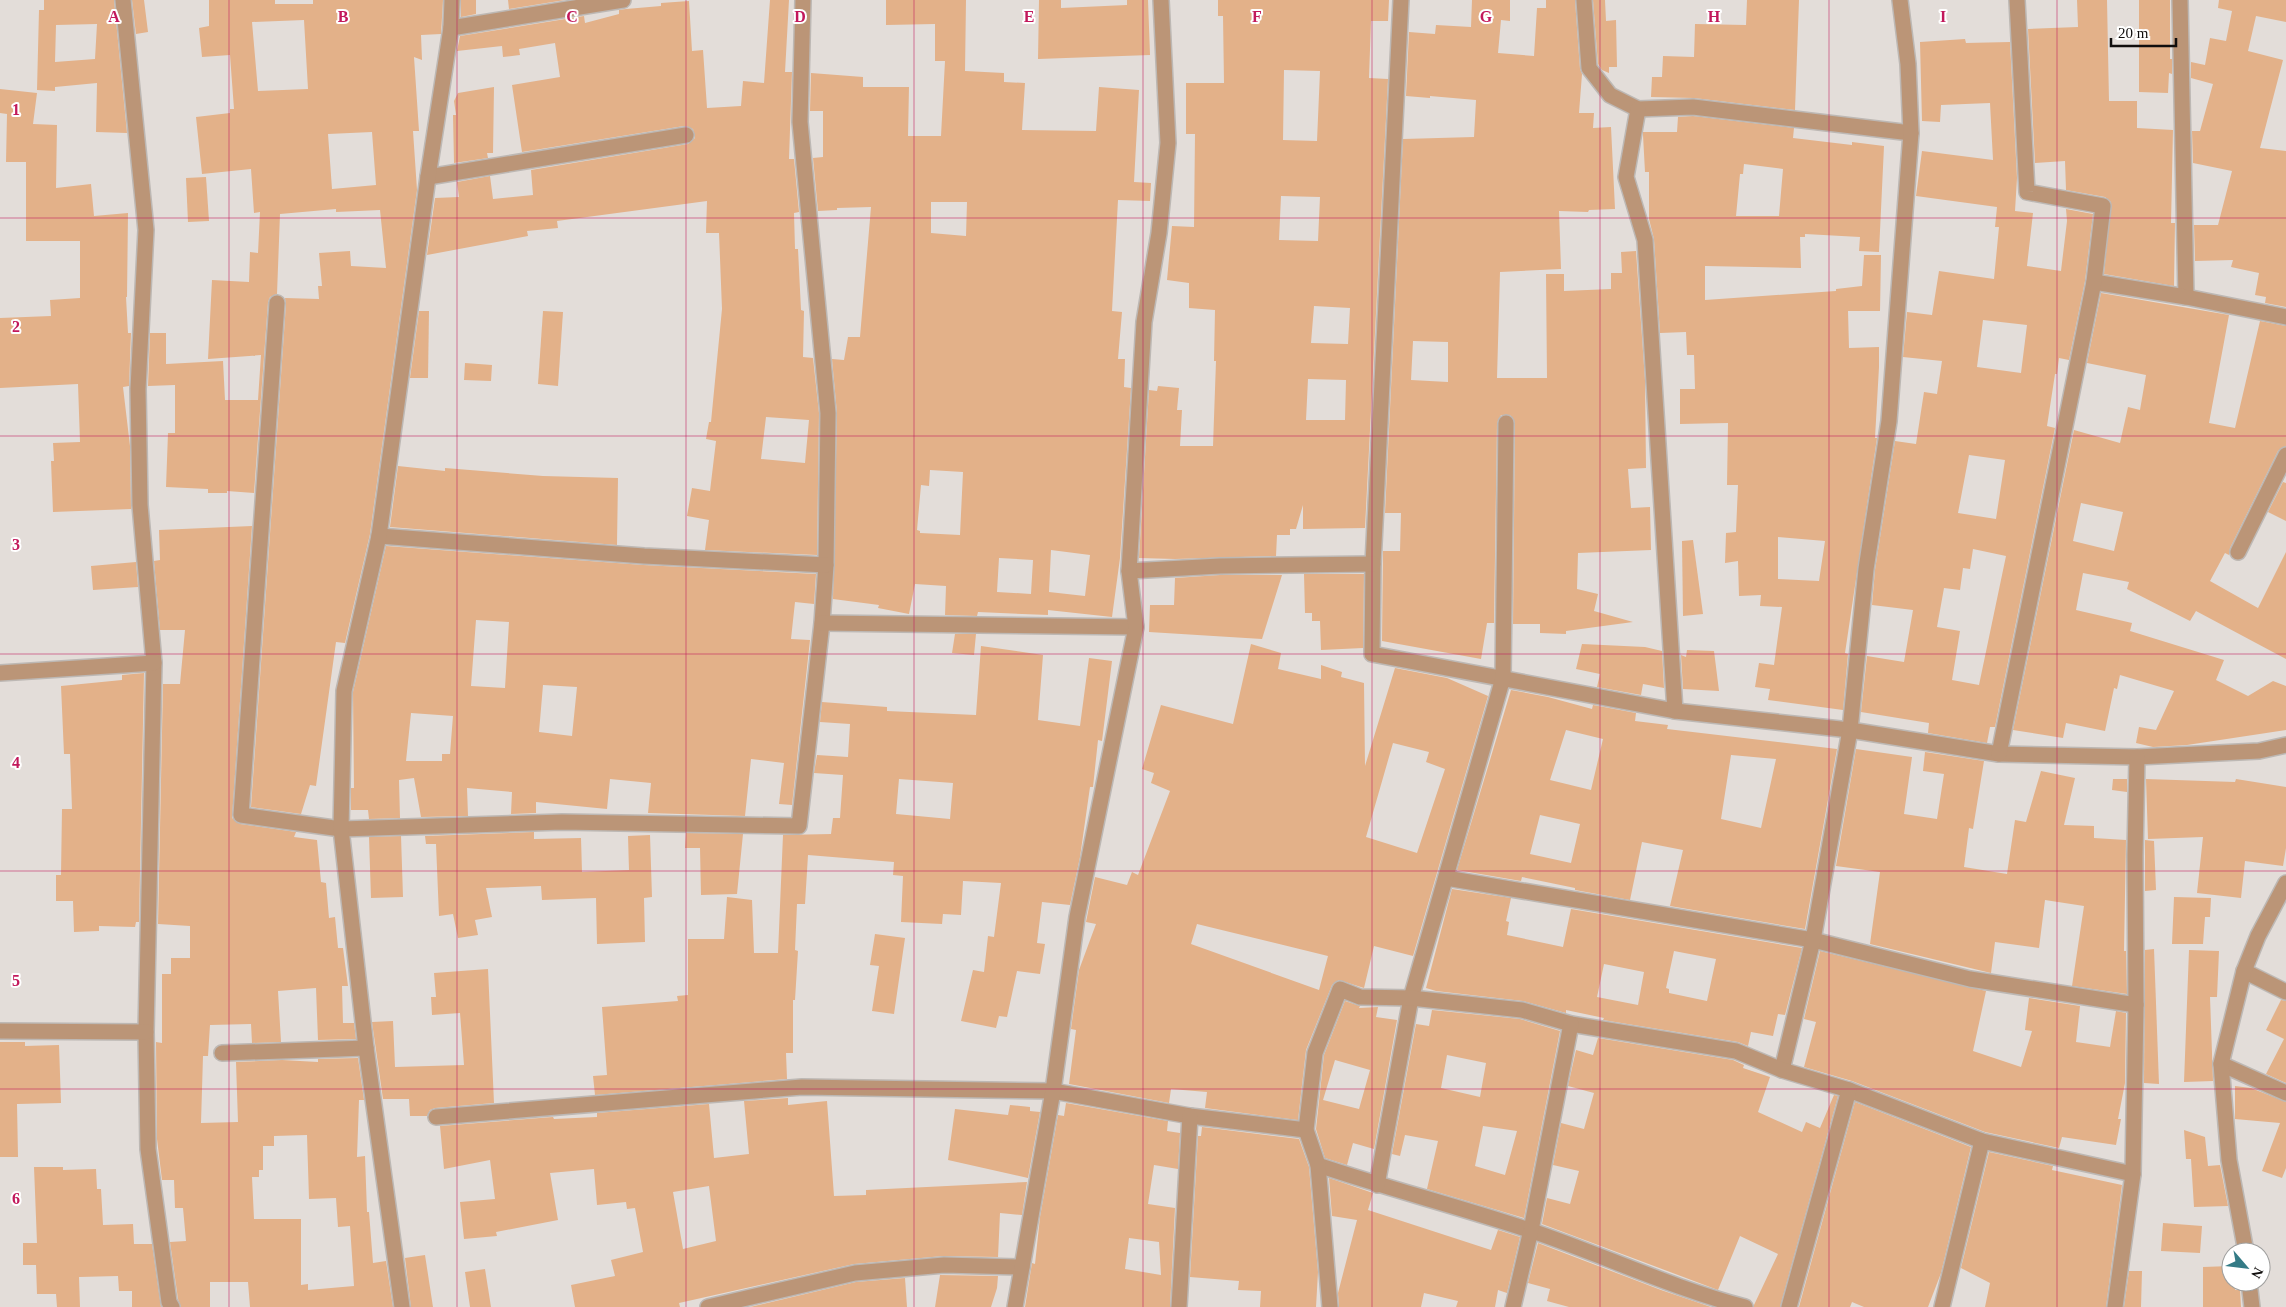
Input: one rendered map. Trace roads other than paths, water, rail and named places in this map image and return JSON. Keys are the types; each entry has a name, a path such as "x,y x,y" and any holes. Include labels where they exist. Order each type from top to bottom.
{"street":[{"path":"123,0 146,230 138,389 140,505 154,663 146,1032 148,1149 168,1302 172,1307"},
{"path":"402,1307 366,1048 341,829 344,691 379,536 399,405 428,177 451,28 452,0"},
{"path":"451,28 623,0"},
{"path":"277,304 241,815 341,829 562,822 799,826 822,622 826,565 828,413 800,122 803,0"},
{"path":"1015,1307 1053,1090 1077,917 1136,627 1129,571 1144,322 1159,233 1168,143 1160,0"},
{"path":"1401,0 1373,564 1372,654 1676,711 1850,730 1999,754 2137,757 2259,751 2286,745"},
{"path":"1584,0 1589,68 1610,95 1638,110 1693,107 1911,133"},
{"path":"1782,1070 1813,940 1850,730 1866,569 1890,421 1911,133 1908,64 1900,0"},
{"path":"1999,754 2094,282 2103,206 2027,192 2017,0"},
{"path":"2180,0 2186,297"},
{"path":"1638,110 1626,177 1645,240 1676,711"},
{"path":"428,177 686,135"},
{"path":"2094,282 2186,297 2286,317"},
{"path":"1377,1185 1411,998 1503,678 1506,423"},
{"path":"2238,552 2286,455"},
{"path":"379,536 644,556 826,565"},
{"path":"1129,571 1220,566 1373,564"},
{"path":"822,622 1136,627"},
{"path":"0,673 154,663"},
{"path":"2115,1307 2133,1174 2137,757"},
{"path":"1446,878 1813,940 1970,979 2136,1005"},
{"path":"2244,1242 2229,1160 2221,1064 2244,971 2258,936 2286,883"},
{"path":"2244,971 2286,992"},
{"path":"1330,1307 1318,1165 1306,1130 1315,1053 1340,989 1360,997 1411,998 1522,1010 1571,1024 1736,1052 1782,1070 1849,1090 1982,1141 2133,1174"},
{"path":"1513,1307 1531,1230 1571,1024"},
{"path":"0,1031 146,1032"},
{"path":"222,1053 366,1048"},
{"path":"2221,1064 2286,1093"},
{"path":"436,1117 802,1086 1053,1090 1190,1116 1306,1130"},
{"path":"1789,1307 1849,1090"},
{"path":"1179,1307 1190,1116"},
{"path":"1942,1307 1982,1141"},
{"path":"1318,1165 1377,1185 1531,1230 1713,1298 1745,1307"},
{"path":"708,1307 855,1273 944,1265 1022,1266"},
{"path":"2250,1292 2252,1307"}]}
